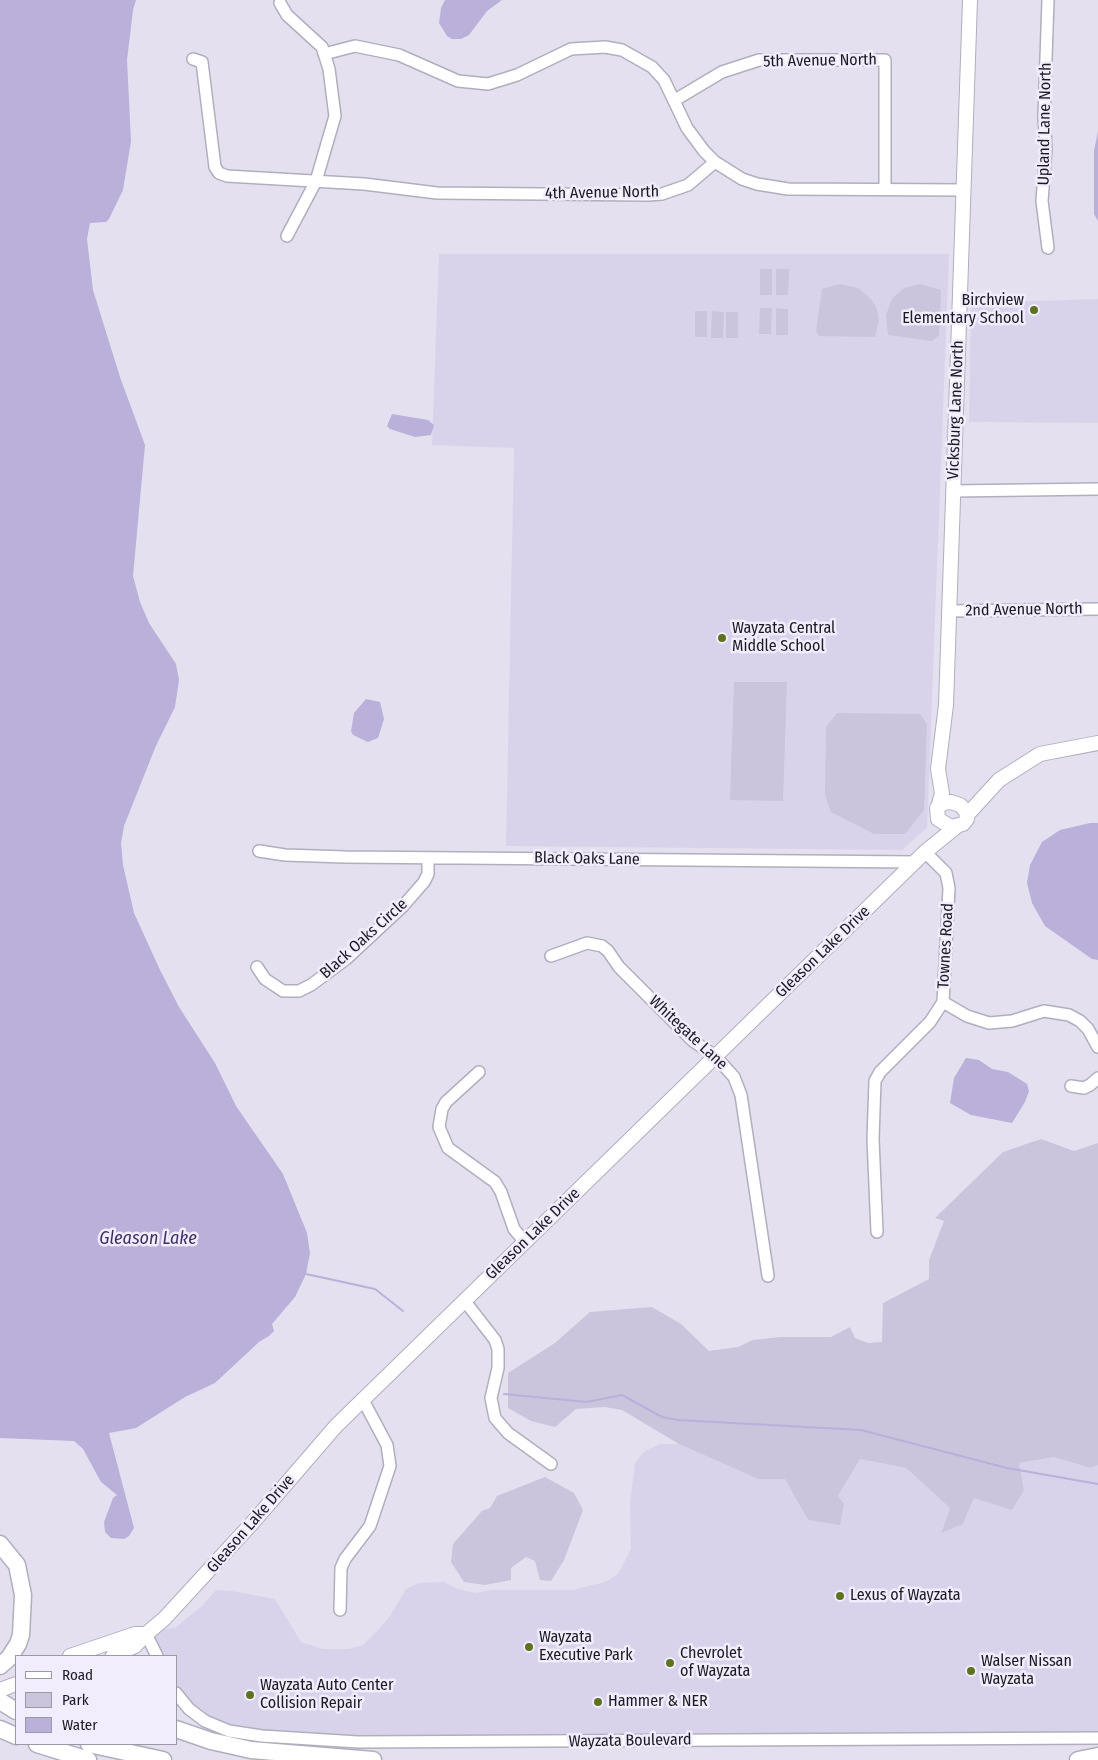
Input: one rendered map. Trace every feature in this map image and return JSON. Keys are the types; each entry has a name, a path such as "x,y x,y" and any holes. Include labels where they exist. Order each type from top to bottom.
{"highway":[{"path":"0,1544 17,1565 23,1595 18,1644 9,1658 0,1666"},
{"path":"7,1713 15,1733"},
{"path":"178,1730 211,1741 251,1750 373,1760"},
{"path":"41,1745 88,1760"},
{"path":"94,1745 163,1760"},
{"path":"1078,1760 1098,1756"}],"main road":[{"name":"Vicksburg Lane North","path":"941,822 936,816 955,807 946,768 941,760 946,705 970,0"},
{"path":"955,807 987,794 999,780 1040,754 1098,743"},
{"name":"Gleason Lake Drive","path":"116,1655 136,1646 146,1634 164,1619 198,1584 336,1426 524,1241 925,853 956,827 966,822 955,807"},
{"path":"941,822 956,827"},
{"name":"Gleason Lake Drive","path":"925,853 941,822"},
{"path":"73,1655 135,1634 146,1634"},
{"path":"0,1680 15,1675"},
{"path":"0,1690 15,1684"}],"street":[{"name":"Upland Lane North","path":"1048,0 1044,117 1046,148 1042,201 1048,248"},
{"path":"280,3 287,15 322,47 329,69 335,116 316,181 287,236"},
{"path":"324,54 355,46 399,55 458,81 488,84 517,75 571,50 604,47 622,50 652,67 664,80 687,128 715,162 742,179 773,187 963,190"},
{"name":"4th Avenue North","path":"193,59 202,62 215,167 219,173 227,176 364,184 437,193 648,195 662,194 688,186 715,162"},
{"name":"5th Avenue North","path":"675,100 722,72 759,60 885,60 885,189"},
{"path":"953,491 1098,489"},
{"name":"2nd Avenue North","path":"949,611 1098,609"},
{"name":"Black Oaks Lane","path":"259,851 285,855 428,858 925,853"},
{"name":"Townes Road","path":"877,1232 874,1139 875,1081 880,1072 930,1022 943,1002 949,888 946,873 925,853"},
{"name":"Black Oaks Circle","path":"256,967 265,980 283,991 299,991 311,985 346,959 403,906 424,882 428,874 428,858"},
{"name":"Whitegate Lane","path":"551,956 587,943 602,946 608,951 619,967 693,1041 715,1056 734,1077 741,1095 768,1276"},
{"path":"943,1002 967,1016 989,1023 1012,1020 1044,1011 1069,1015 1080,1020 1088,1029 1098,1047"},
{"path":"479,1072 446,1102 439,1118 440,1130 448,1148 495,1182 501,1192 514,1229 524,1241"},
{"path":"1071,1086 1084,1088 1098,1078"},
{"path":"464,1300 494,1340 498,1349 498,1368 491,1398 494,1418 508,1433 551,1464"},
{"path":"340,1610 341,1568 345,1559 370,1526 390,1466 386,1445 363,1400"},
{"path":"146,1634 156,1655"},
{"name":"Wayzata Boulevard","path":"178,1695 189,1709 205,1721 229,1731 271,1737 358,1742 1098,1738"}],"shaded area":[{"name":"Wayzata Central Middle School","path":"439,254 949,254 927,828 902,850 506,846 514,448 432,445"},
{"path":"1098,299 1098,423 969,422 971,303"},
{"path":"660,1444 679,1444 758,1479 785,1478 808,1520 838,1496 860,1459 906,1468 950,1508 941,1532 963,1524 974,1498 1024,1490 1019,1463 1054,1457 1089,1468 1098,1465 1098,1738 358,1742 217,1727 178,1695 178,1655 156,1655 146,1634 176,1627 203,1605 216,1590 232,1591 275,1599 301,1642 323,1649 349,1649 363,1645 390,1616 406,1589 419,1583 444,1582 458,1589 475,1593 491,1590 573,1590 605,1582 618,1574 631,1549 630,1504 635,1463 645,1451"}],"green space":[{"path":"760,269 772,269 772,295 760,295"},
{"path":"776,269 789,269 788,295 776,295"},
{"path":"840,284 858,288 871,299 877,309 879,320 875,337 819,336 816,331 822,289"},
{"path":"920,284 941,290 939,335 932,341 888,335 886,315 892,299 904,288"},
{"path":"760,308 772,308 771,334 759,334"},
{"path":"776,308 788,309 788,335 776,335"},
{"path":"695,311 707,311 707,337 695,337"},
{"path":"712,311 724,312 723,338 711,338"},
{"path":"726,312 738,312 738,338 726,338"},
{"path":"734,682 787,682 783,801 730,800"},
{"path":"837,713 920,714 927,724 924,810 905,834 874,834 831,812 825,795 826,727"},
{"path":"1041,1139 1074,1151 1098,1143 1098,1465 1090,1468 1054,1457 1019,1463 1024,1490 1012,1510 974,1498 963,1524 941,1533 950,1508 906,1468 860,1459 838,1496 844,1504 840,1525 808,1520 785,1479 758,1479 679,1444 622,1410 605,1407 576,1409 555,1427 531,1421 508,1408 508,1373 555,1343 590,1312 652,1307 681,1324 709,1351 738,1347 753,1340 780,1337 831,1337 850,1327 855,1338 868,1343 882,1342 883,1303 929,1279 929,1260 944,1221 935,1218 1003,1152"},
{"path":"545,1477 574,1493 583,1510 564,1560 551,1581 540,1580 535,1561 526,1557 511,1568 511,1580 485,1585 464,1582 451,1562 453,1544 482,1511 490,1508 497,1496"}],"water":[{"name":"Gleason Lake","path":"0,0 136,0 127,60 131,141 123,190 106,222 90,223 87,239 93,290 120,377 145,445 133,576 140,602 149,623 176,664 179,680 175,707 155,748 124,826 121,843 123,865 134,913 160,970 179,1007 215,1063 236,1106 283,1174 307,1233 310,1253 306,1274 295,1297 272,1324 274,1331 269,1336 259,1342 215,1383 185,1397 136,1428 109,1433 134,1528 129,1536 124,1539 111,1538 105,1532 104,1522 113,1498 117,1495 101,1482 83,1449 74,1441 0,1438"},
{"path":"445,0 502,0 487,11 469,35 461,39 452,39 447,36 439,23 441,8"},
{"path":"1098,131 1098,221 1094,214 1094,151"},
{"path":"392,414 428,420 434,425 431,435 415,437 390,429 387,426"},
{"path":"366,699 380,702 384,719 378,738 368,742 353,735 351,731 354,713"},
{"path":"1098,823 1098,960 1092,959 1045,926 1032,903 1027,883 1030,865 1042,842 1060,830"},
{"path":"966,1058 979,1060 992,1069 1008,1072 1027,1084 1029,1091 1025,1102 1012,1123 971,1115 950,1103 954,1078"}],"waterway":[{"path":"306,1274 375,1289 403,1311"},
{"path":"504,1394 587,1402 622,1395 662,1417 678,1420 861,1430 1007,1468 1098,1484"}],"place":[{"name":"Birchview Elementary School","path":"1034,310"},
{"name":"Wayzata Central Middle School","path":"722,638"},
{"name":"Lexus of Wayzata","path":"840,1596"},
{"name":"Wayzata Executive Park","path":"529,1647"},
{"name":"Chevrolet of Wayzata","path":"670,1663"},
{"name":"Walser Nissan Wayzata","path":"971,1671"},
{"name":"Wayzata Auto Center Collision Repair","path":"250,1695"},
{"name":"Hammer & NER","path":"598,1702"}]}
